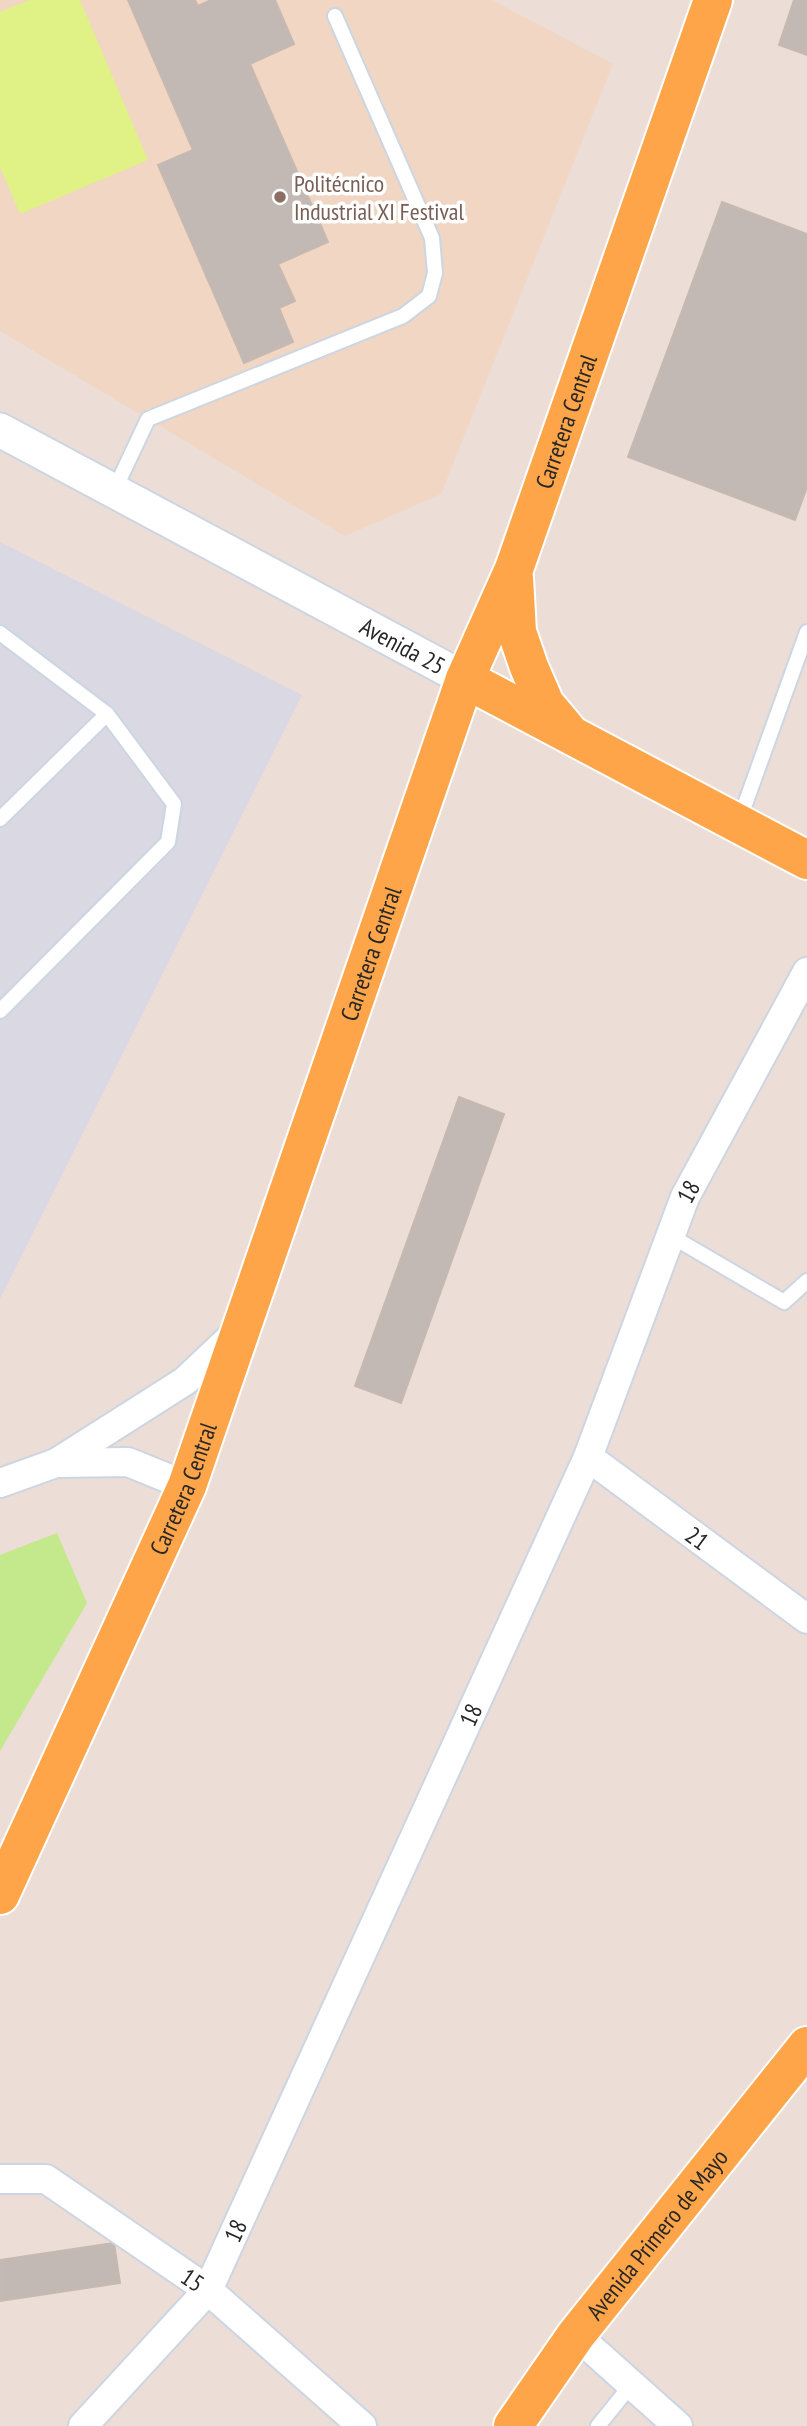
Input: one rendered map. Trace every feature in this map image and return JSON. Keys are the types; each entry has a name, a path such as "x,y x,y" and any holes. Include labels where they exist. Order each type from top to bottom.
{"main road":[{"name":"Carretera Central","path":"0,1895 187,1486 466,679 514,569 713,0"},
{"path":"514,569 517,632 545,704 570,733"},
{"name":"Avenida 25","path":"466,679 807,860"},
{"name":"Avenida Primero de Mayo","path":"513,2426 576,2335 805,2052"}],"street":[{"name":"Avenida 25","path":"0,430 466,679"},
{"name":"18","path":"83,2426 208,2290 588,1458 685,1197 807,972"},
{"path":"0,1483 56,1464 185,1381 243,1326"},
{"name":"21","path":"588,1458 807,1619"},
{"path":"56,1464 128,1462 187,1486"},
{"name":"15","path":"0,2179 46,2179 208,2290 362,2426"},
{"path":"576,2335 678,2426"}],"lane":[{"path":"114,491 148,419 403,316 429,296 435,273 432,238 335,16"},
{"path":"738,823 807,632"},
{"path":"0,633 107,714 174,804 168,842 0,1011"},
{"path":"0,819 107,714"},
{"path":"671,1236 784,1302 807,1281"},
{"path":"598,2426 631,2385"}],"shaded area":[{"name":"Politécnico Industrial XI Festival","path":"0,0 492,0 613,64 441,494 345,536 0,331"},
{"path":"0,542 302,695 0,1299"}],"green space":[{"path":"29,0 80,0 148,160 20,214 0,167 0,12"},
{"path":"57,1533 87,1603 0,1751 0,1555"}],"building":[{"path":"128,0 195,0 198,6 211,0 275,0 294,44 250,64 328,242 278,264 295,301 279,308 293,342 244,363 158,165 193,150"},
{"path":"794,0 807,0 807,55 779,45"},
{"path":"722,202 807,234 807,379 675,330"},
{"path":"675,330 807,379 807,487 795,520 628,457"},
{"path":"459,1097 504,1114 401,1403 355,1386"},
{"path":"114,2243 120,2283 0,2301 0,2260"}],"place":[{"name":"Politécnico Industrial XI Festival","path":"280,197"}]}
